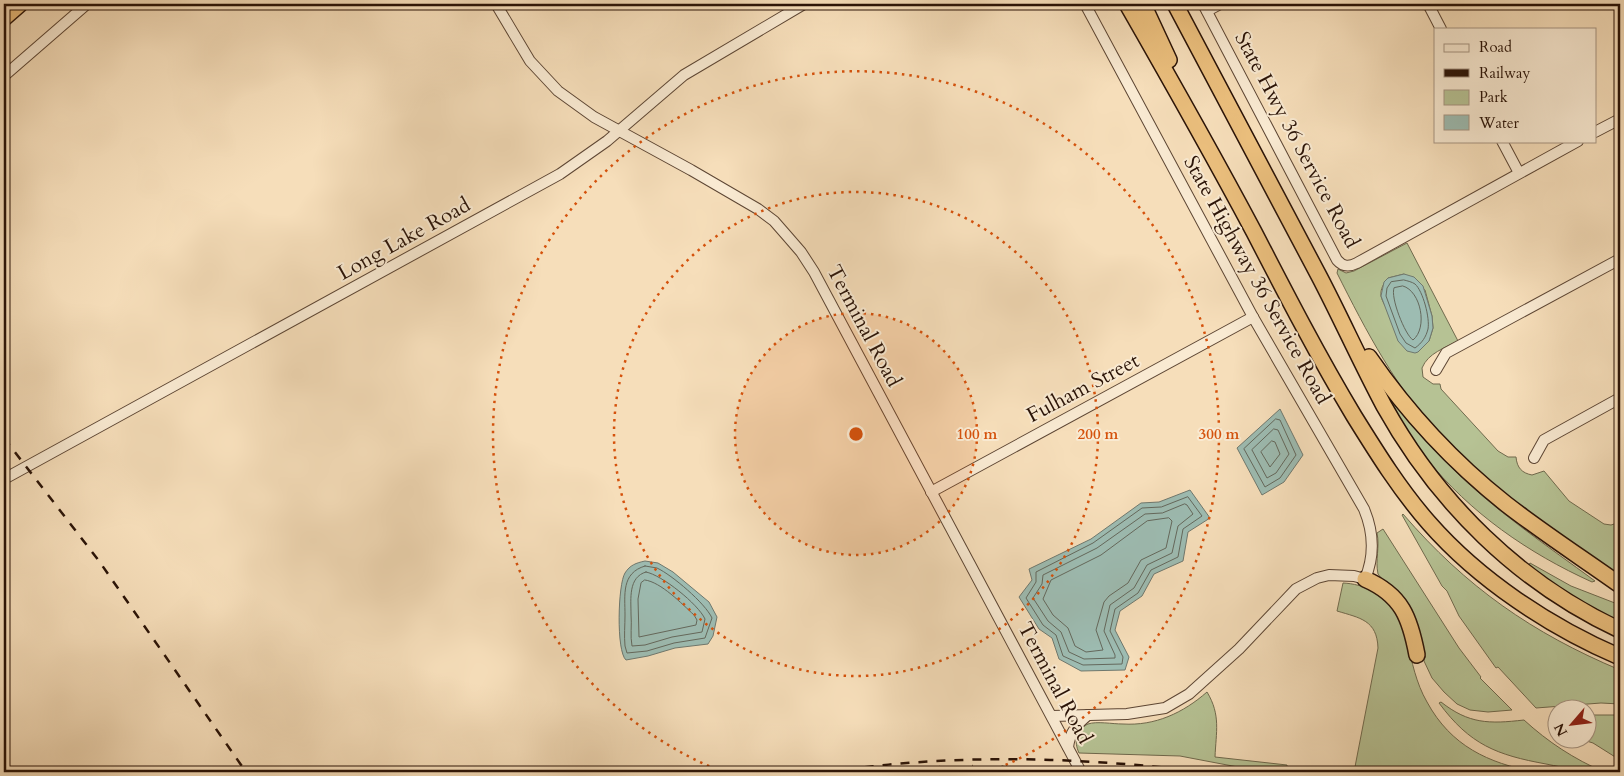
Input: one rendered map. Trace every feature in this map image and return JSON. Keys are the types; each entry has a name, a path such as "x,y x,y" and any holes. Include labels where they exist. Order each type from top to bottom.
{"highway":[{"path":"4,18 20,4"},
{"path":"1127,4 1214,156 1321,361 1382,462 1410,499 1448,543 1472,565 1497,585 1558,626 1620,656"},
{"path":"1143,4 1214,156"},
{"path":"1175,4 1329,295 1385,406 1412,450 1451,502 1495,547 1522,570 1573,605 1620,630"},
{"path":"1329,295 1383,378 1453,458 1507,504 1620,585"},
{"path":"1365,579 1386,590 1402,607 1412,630 1417,655"}],"street":[{"path":"4,76 87,4"},
{"name":"Terminal Road","path":"496,4 530,61 543,76 575,105 738,196 774,221 801,252 814,272 1052,716 1080,772"},
{"name":"Long Lake Road","path":"4,479 560,174 620,131 684,75 804,4"},
{"name":"State Highway 36 Service Road","path":"1086,4 1253,317 1368,520 1373,544 1371,562 1365,579"},
{"path":"1205,7 1220,4"},
{"path":"1428,4 1441,28"},
{"name":"State Hwy 36 Service Road","path":"1205,7 1337,260 1341,264 1346,266 1352,265 1519,173"},
{"path":"1596,131 1620,119"},
{"path":"1503,142 1519,173 1576,142"},
{"path":"1436,370 1446,353 1620,259"},
{"name":"Fulham Street","path":"931,492 1253,317"},
{"path":"1534,458 1544,440 1620,398"},
{"path":"1052,716 1127,714 1164,708 1189,694 1227,661 1296,589 1317,578 1329,576 1354,576 1365,579"},
{"path":"1068,747 1070,735 1088,715"}],"green space":[{"path":"1407,243 1458,341 1428,358 1422,368 1423,377 1433,384 1440,384 1441,389 1498,451 1508,457 1516,457 1519,467 1525,473 1532,475 1544,471 1569,501 1604,524 1611,525 1620,522 1620,578 1506,494 1462,458 1426,420 1384,359 1337,273 1338,269 1346,273 1354,271","holes":["1404,274 1425,290 1433,328 1429,341 1418,352 1386,308 1381,291 1388,278"]},
{"path":"1383,390 1433,448 1468,483 1521,527 1595,581 1592,582 1568,571 1523,545 1501,530 1461,496 1420,450"},
{"path":"1402,515 1451,564 1502,606 1558,640 1620,670 1620,704 1596,703 1596,698 1546,698 1546,707 1536,708 1498,667 1496,668 1459,616 1447,591 1442,586"},
{"path":"1383,529 1480,678 1512,710 1488,712 1470,710 1457,704 1432,678 1424,661 1418,626 1378,574 1377,533"},
{"path":"1530,563 1571,586 1620,605 1620,621 1562,589 1528,566"},
{"path":"1343,583 1358,585 1372,590 1389,604 1401,619 1404,624 1420,687 1427,702 1447,730 1472,750 1502,763 1535,772 1354,772 1378,648 1377,639 1371,626 1360,618 1337,611"},
{"path":"1207,692 1216,716 1215,757 1287,765 1287,770 1327,772 1264,772 1180,756 1079,753 1076,745 1078,733 1088,724 1146,723 1178,712"},
{"path":"1441,702 1461,715 1480,721 1524,720 1546,739 1546,748 1560,748 1604,772 1582,771 1529,761 1499,752 1486,746 1462,729 1439,703"},
{"path":"1596,715 1620,715 1620,760 1596,745"},
{"path":"1327,769 1343,772 1327,772"}],"water":[{"path":"1404,274 1414,277 1423,286 1432,316 1433,328 1429,341 1415,353 1407,351 1398,341 1381,296 1384,282 1388,278"},
{"path":"1280,409 1303,455 1284,482 1262,495 1237,448"},
{"path":"1190,490 1210,518 1188,532 1183,561 1154,574 1142,596 1120,611 1115,630 1129,657 1125,670 1081,671 1059,659 1052,638 1039,629 1019,597 1032,580 1029,569 1091,539 1141,503 1159,502"},
{"path":"645,561 658,563 673,572 709,602 717,617 713,636 708,644 675,648 626,660 623,654 619,631 621,590 627,570 631,566"}],"railway":[{"path":"4,438 99,561 246,772"},
{"path":"829,772 922,762 1016,759 1111,763 1204,772"},
{"path":"977,772 1012,765"},
{"path":"937,772 973,766"},
{"path":"917,772 940,767"}]}
